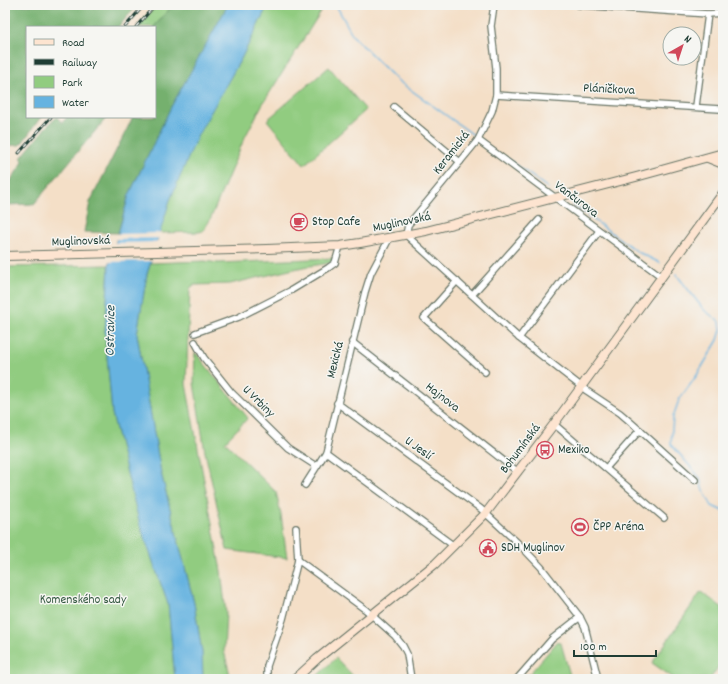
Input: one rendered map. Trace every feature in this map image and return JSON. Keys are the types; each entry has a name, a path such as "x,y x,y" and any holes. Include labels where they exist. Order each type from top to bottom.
{"main road":[{"name":"Muglinovská","path":"5,256 340,246 406,235 555,198 723,153"},
{"path":"708,158 723,164"},
{"name":"Bohumínská","path":"295,679 317,659 435,564 486,513 554,424 723,194"}],"street":[{"name":"Keramická","path":"406,235 408,225 478,140 492,111 496,95 496,68 491,26 494,5"},
{"path":"579,5 652,7 708,14 723,13"},
{"path":"696,106 708,14"},
{"name":"Pláničkova","path":"496,95 696,106 720,109"},
{"path":"394,107 460,162"},
{"name":"Vančurova","path":"478,140 662,277"},
{"path":"472,295 539,220"},
{"path":"519,338 599,231"},
{"path":"406,235 519,338 596,398 620,413 695,480"},
{"name":"Mexická","path":"305,485 326,452 365,292 371,273 389,238"},
{"path":"195,333 239,317 297,287 335,263 340,246"},
{"path":"457,281 424,318 485,372"},
{"name":"U Vrbiny","path":"195,342 204,358 231,392 288,448 316,466"},
{"name":"Hajnova","path":"352,342 518,472"},
{"name":"U Jeslí","path":"337,403 486,513 542,567 580,617 585,627 598,679"},
{"path":"554,424 664,518"},
{"path":"606,468 640,430"},
{"path":"326,452 454,546"},
{"path":"267,679 267,666 283,619 298,560 296,528"},
{"path":"298,560 372,615 395,636 404,648 407,656 411,679"},
{"path":"516,679 552,639 580,617"}],"green space":[{"path":"5,5 138,5 119,26 26,26 26,118 40,118 22,143 19,145 5,146"},
{"path":"157,5 173,5 155,26 139,26"},
{"path":"173,5 228,5 171,107 129,195 118,233 84,232 90,202 132,118 156,118 155,26"},
{"path":"268,5 325,5 262,105 244,139 210,220 203,231 159,233 170,200 197,135 242,57"},
{"path":"329,67 366,110 304,165 267,120"},
{"path":"56,118 58,118 62,123 66,118 106,118 34,204 5,205 7,186 23,162 21,158 46,127"},
{"path":"334,258 331,263 303,267 230,284 194,285 190,288 186,384 221,571 226,613 224,651 231,679 203,679 202,652 194,603 161,473 137,334 150,263 205,261 218,263"},
{"name":"Komenského sady","path":"109,265 105,333 112,413 140,525 168,604 175,679 5,679 5,267"},
{"path":"195,352 248,418 225,442 276,492 287,558 227,550 205,452 194,383"},
{"path":"701,592 723,608 723,660 710,679 675,679 652,663"},
{"path":"558,641 561,643 571,679 525,679"},
{"path":"336,658 356,679 314,679"}],"water":[{"name":"Ostravice","path":"228,5 268,5 242,57 198,135 170,200 147,274 137,334 161,473 194,603 202,652 203,679 175,679 168,604 140,525 112,413 105,333 109,265 129,195 171,107"}],"pier":[{"path":"161,233 160,238 114,239 116,234"},
{"path":"159,242 153,261 108,262 113,243"}],"waterway":[{"path":"336,5 353,36 397,80 475,136"},
{"path":"508,159 548,188"},
{"path":"573,205 638,252 660,263"},
{"path":"676,274 704,310 720,322 721,330 718,340 697,375 679,400 673,417 671,444 700,478 702,488 712,506 723,511"}],"railway":[{"path":"126,26 144,5"},
{"path":"137,26 155,5"},
{"path":"19,153 50,118"}],"place":[{"name":"Stop Cafe","path":"299,222"},
{"name":"Mexiko","path":"545,450"},
{"name":"ČPP Aréna","path":"580,527"},
{"name":"SDH Muglinov","path":"488,548"}]}
